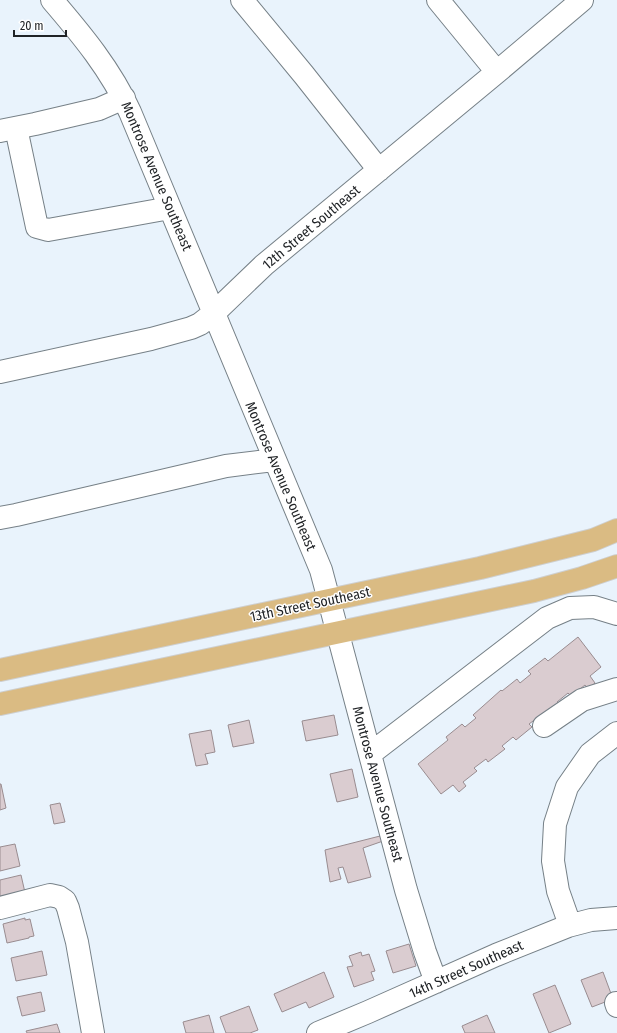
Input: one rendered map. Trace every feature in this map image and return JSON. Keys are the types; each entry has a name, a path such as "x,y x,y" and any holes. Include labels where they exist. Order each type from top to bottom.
{"main road":[{"name":"13th Street Southeast","path":"0,670 480,568 592,540 617,530"},
{"path":"0,704 534,591 582,578 617,566"}],"street":[{"name":"Montrose Avenue Southeast","path":"52,0 81,33 101,61 124,98 321,570 406,890 436,982"},
{"path":"242,0 304,75 379,170"},
{"path":"438,0 497,72"},
{"name":"12th Street Southeast","path":"0,372 150,339 191,328 200,324 214,313 264,265 582,0"},
{"path":"124,98 99,109 8,130 38,227 48,230 170,208"},
{"path":"0,518 226,466 274,460"},
{"path":"370,754 547,618 570,608 594,607 617,614"},
{"path":"544,726 582,700 617,689"},
{"path":"570,925 558,891 553,861 555,824 567,787 590,754 617,733"},
{"path":"0,908 50,895 65,901 77,942 93,1033"},
{"name":"14th Street Southeast","path":"318,1033 496,955 570,925 591,920 617,918"}],"building":[{"path":"578,637 601,667 590,676 595,683 588,689 585,685 571,696 568,693 557,702 560,705 543,718 541,715 529,724 532,727 516,740 513,737 502,746 505,749 488,762 486,759 474,768 477,771 463,782 466,786 459,792 453,785 441,794 418,764 448,740 446,737 462,724 465,727 476,718 473,715 501,690 502,691 517,679 520,683 531,674 528,671 545,658 548,661"},
{"path":"334,715 338,735 306,741 302,721"},
{"path":"249,720 254,743 233,747 228,725"},
{"path":"211,730 215,752 205,754 208,764 196,766 189,734"},
{"path":"352,769 358,797 337,802 330,774"},
{"path":"0,784 6,808 0,810"},
{"path":"60,803 65,822 54,824 50,805"},
{"path":"384,835 386,840 363,848 371,877 348,883 343,867 338,868 341,879 330,882 325,850"},
{"path":"15,844 20,866 0,871 0,847"},
{"path":"21,875 26,897 0,903 0,880"},
{"path":"25,918 25,920 30,919 34,936 7,943 3,924"},
{"path":"409,944 416,966 393,973 386,951"},
{"path":"42,951 47,975 16,981 11,958"},
{"path":"361,952 362,956 369,954 375,971 371,972 374,980 354,987 347,967 353,966 349,956"},
{"path":"324,972 334,997 309,1008 306,1002 282,1012 274,994"},
{"path":"603,972 613,999 592,1007 581,980"},
{"path":"555,985 571,1024 549,1033 533,994"},
{"path":"41,992 45,1011 22,1016 17,997"},
{"path":"249,1006 258,1030 250,1033 226,1033 220,1017"},
{"path":"209,1015 214,1033 186,1033 183,1022"},
{"path":"487,1015 495,1033 465,1033 462,1026"},
{"path":"57,1024 60,1033 27,1033 26,1031"}]}
